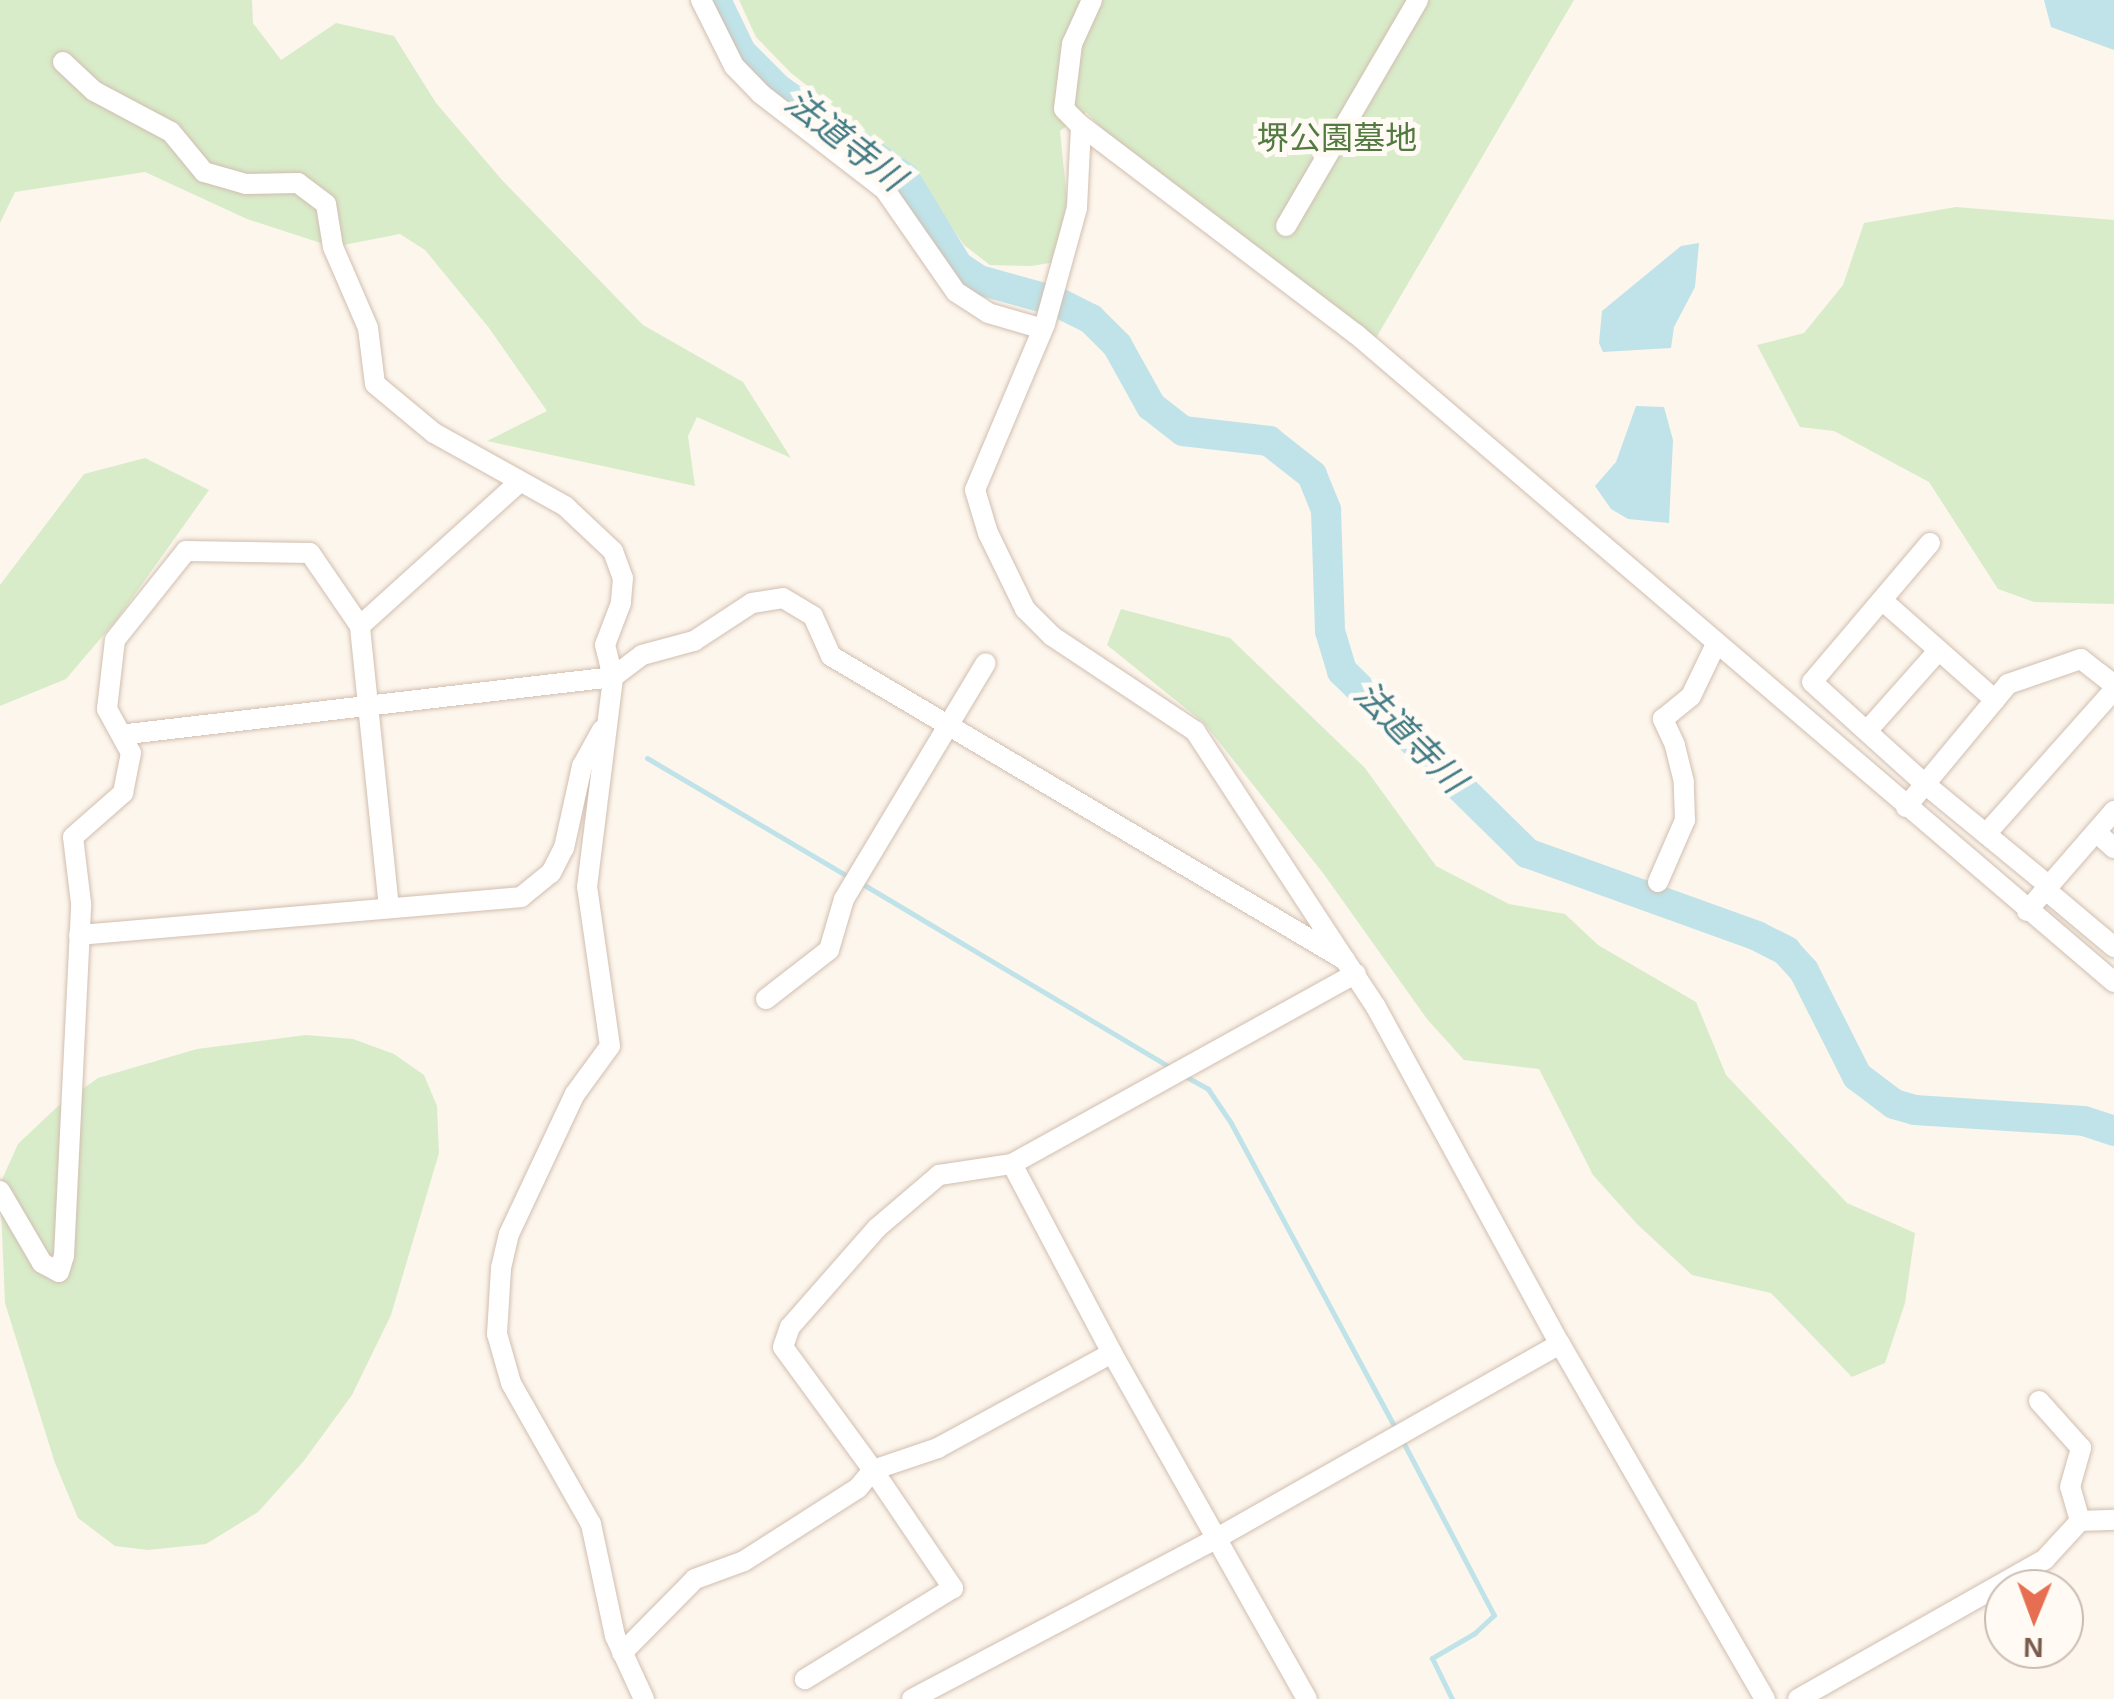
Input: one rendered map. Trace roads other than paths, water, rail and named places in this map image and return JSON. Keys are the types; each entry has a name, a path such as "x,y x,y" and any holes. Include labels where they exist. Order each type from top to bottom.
{"street":[{"path":"701,0 734,66 761,94 885,190 956,292 988,313 1044,327"},
{"path":"1092,0 1072,44 1064,109 1081,126 1356,334 2114,982"},
{"path":"1286,226 1418,0"},
{"path":"63,62 94,91 171,132 204,172 246,184 298,183 326,204 333,247 368,328 375,384 434,433 565,506 613,551 623,578 622,603 606,645 613,678 587,887 610,1046 575,1094 509,1234 501,1268 497,1334 511,1383 592,1524 622,1653 644,1699"},
{"path":"1081,126 1077,208 1044,327 975,490 988,532 1025,608 1052,636 1195,730 1351,966 1560,1344 1765,1699"},
{"path":"360,626 518,483"},
{"path":"1930,543 1812,682 2114,947"},
{"path":"0,1192 42,1263 58,1272 64,1256 82,902 74,837 124,792 131,753 107,709 115,640 186,550 310,553 360,626 390,908"},
{"path":"121,735 613,678 642,655 694,642 752,603 783,598 813,616 832,656 1351,966"},
{"path":"1882,600 1995,700"},
{"path":"1658,882 1685,820 1684,782 1675,745 1662,719 1691,696 1716,644"},
{"path":"1867,732 1939,650"},
{"path":"1906,807 2008,684 2081,659 2114,688 1986,834"},
{"path":"766,999 829,950 844,899 986,663"},
{"path":"79,935 521,898 550,873 564,848 582,766 608,720"},
{"path":"2027,911 2114,811"},
{"path":"2096,832 2114,848"},
{"path":"804,1679 953,1588 783,1348 790,1327 877,1228 939,1175 1012,1164 1351,966"},
{"path":"1012,1164 1112,1353 1307,1699"},
{"path":"912,1699 1217,1538 1560,1344"},
{"path":"622,1653 695,1579 744,1562 858,1488 873,1470 938,1448 1112,1353"},
{"path":"2039,1401 2082,1448 2070,1487 2080,1520"},
{"path":"1798,1699 2044,1560 2080,1520 2114,1520"}],"water":[{"path":"2044,0 2114,0 2114,50 2051,27"},
{"path":"1699,243 1695,287 1674,327 1671,348 1603,352 1599,343 1602,311 1681,246"},
{"path":"1636,406 1664,407 1673,440 1669,523 1628,519 1611,509 1595,486 1616,462"}],"waterway":[{"name":"法道寺川","path":"716,0 741,52 778,89 904,177 958,266 979,280 1055,301 1091,319 1117,345 1151,406 1183,431 1269,441 1312,475 1326,510 1330,631 1342,671 1527,853 1757,936 1786,951 1804,971 1857,1076 1894,1104 1915,1110 2084,1121 2114,1131"},
{"path":"647,758 851,878"},
{"path":"861,883 1173,1069"},
{"path":"1183,1075 1208,1089 1231,1123 1396,1430"},
{"path":"1402,1440 1494,1615 1475,1633 1432,1658 1452,1699"}],"park label":[{"name":"堺公園墓地","path":"1337,138"}]}
